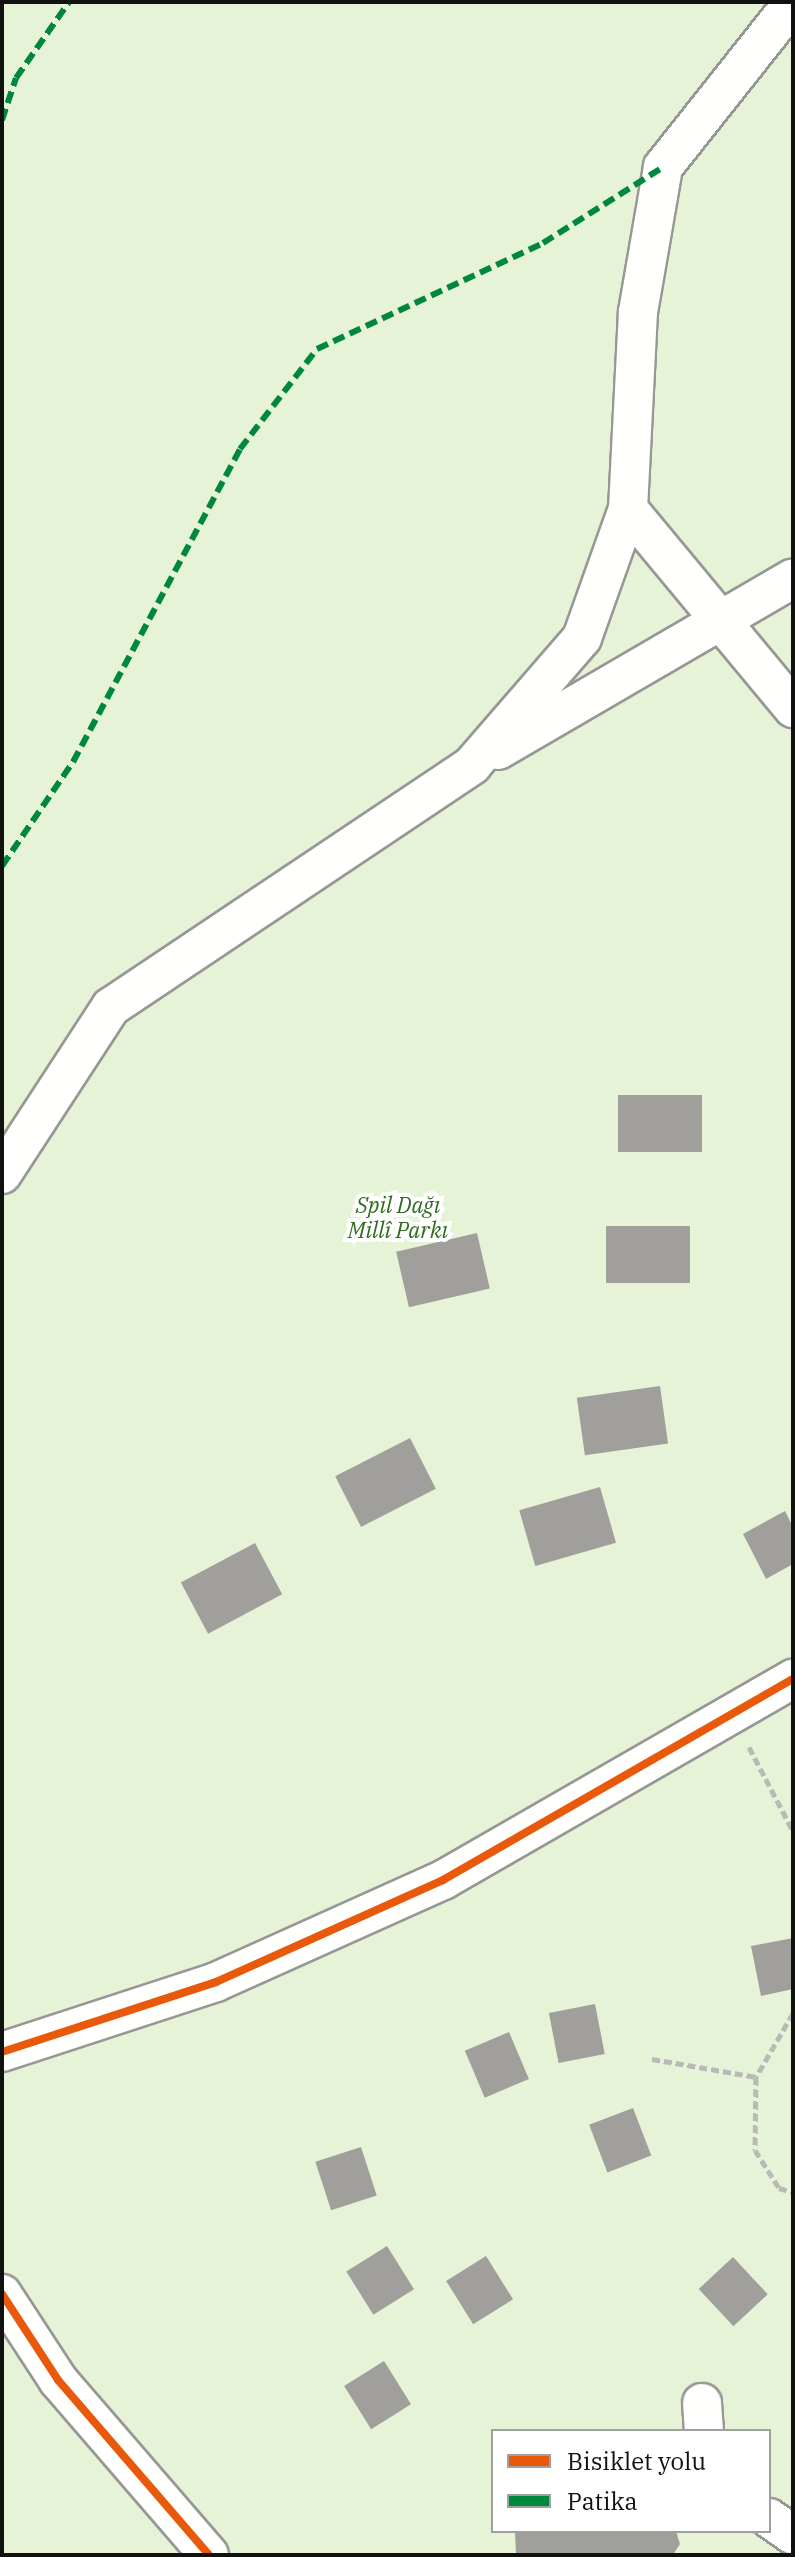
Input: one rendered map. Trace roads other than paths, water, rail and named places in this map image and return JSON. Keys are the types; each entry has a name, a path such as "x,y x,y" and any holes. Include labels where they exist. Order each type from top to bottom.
{"street":[{"path":"472,765 582,638 628,509 638,312 663,167 793,3"},
{"path":"628,509 793,708"},
{"path":"2,1174 111,1007 472,765 793,578"},
{"path":"2,2052 216,1982 443,1880 793,1679"},
{"path":"2,2294 58,2380 209,2555"},
{"path":"771,2519 793,2535"}],"park label":[{"name":"Spil Dağı Millî Parkı","path":"398,1216"}]}
